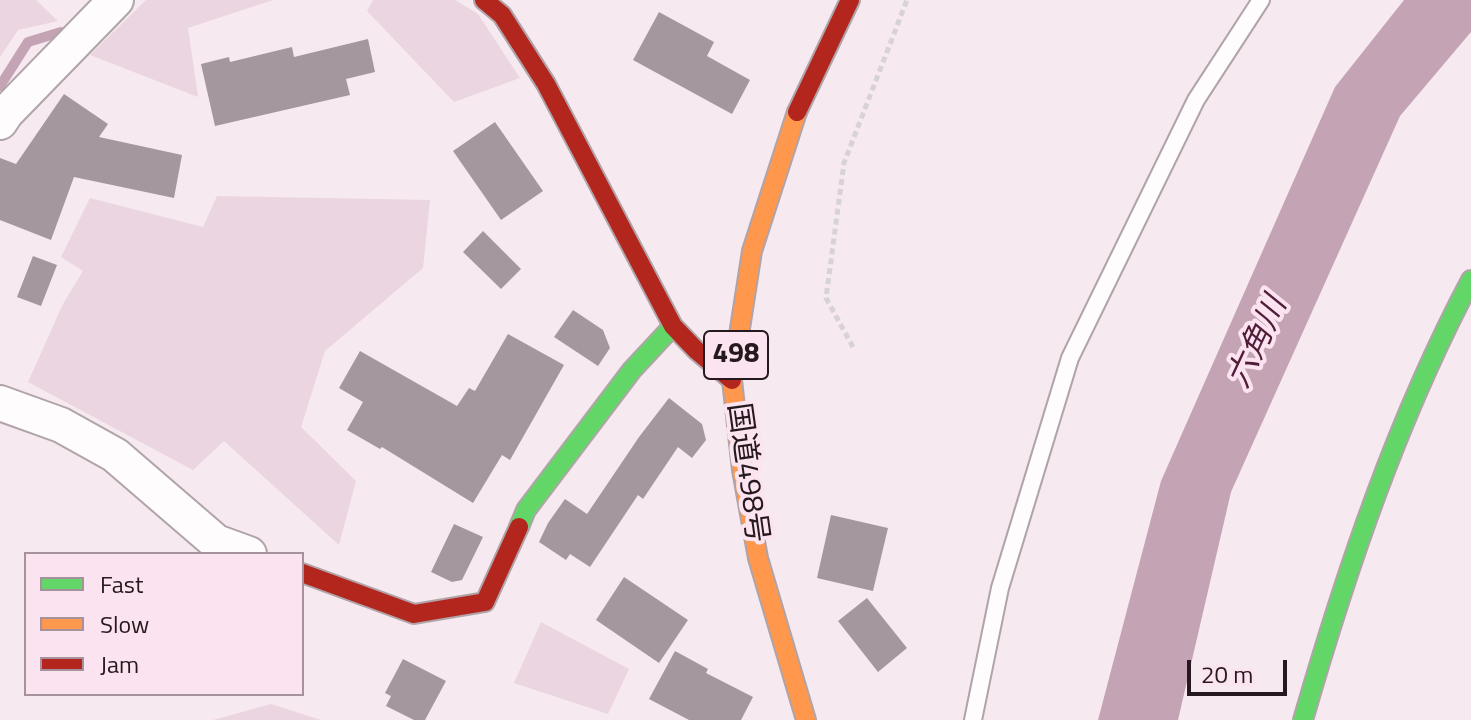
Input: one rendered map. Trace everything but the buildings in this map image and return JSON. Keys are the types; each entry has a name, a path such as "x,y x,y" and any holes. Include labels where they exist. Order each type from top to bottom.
{"main road":[{"path":"484,0 502,15 546,84 673,326 732,380"},
{"name":"国道498号","path":"806,720 758,558 742,470 732,380 752,251 793,121 850,0"},
{"path":"1303,720 1333,616 1378,484 1438,342 1471,280"},
{"path":"304,574 414,614 485,602 526,510 632,370 673,326"}],"street":[{"path":"0,122 116,0"},
{"path":"0,403 61,425 115,455 216,542 244,552"}],"lane":[{"path":"973,720 1000,588 1070,358 1196,100 1261,0"}],"path":[{"path":"853,347 826,298 844,163 907,0"}],"shaded area":[{"path":"0,0 36,0 58,21 18,30 0,57"},
{"path":"146,0 273,0 188,28 198,97 90,55"},
{"path":"373,0 455,0 478,14 520,78 454,102 367,11"},
{"path":"217,196 430,200 423,268 325,351 301,427 356,481 339,545 224,441 193,470 28,382 63,304 83,271 61,257 90,198 203,227"},
{"path":"541,622 629,669 608,714 514,683"},
{"path":"271,704 321,720 213,720"}],"water":[{"name":"六角川","path":"1404,0 1471,0 1471,32 1400,116 1231,492 1178,720 1098,720 1161,481 1335,87"}],"waterway":[{"path":"0,86 28,42 61,32"}],"traffic: fast":[{"path":"1303,720 1337,607 1376,496 1420,386 1471,280"},
{"path":"519,527 526,510 632,370 673,326"}],"traffic: slow":[{"path":"797,112 752,251 732,380 742,470 758,558 806,720"}],"traffic: jam":[{"path":"484,0 502,15 546,84 673,326 732,380"},
{"path":"797,112 850,0"},
{"path":"304,574 414,614 485,602 519,527"}]}
